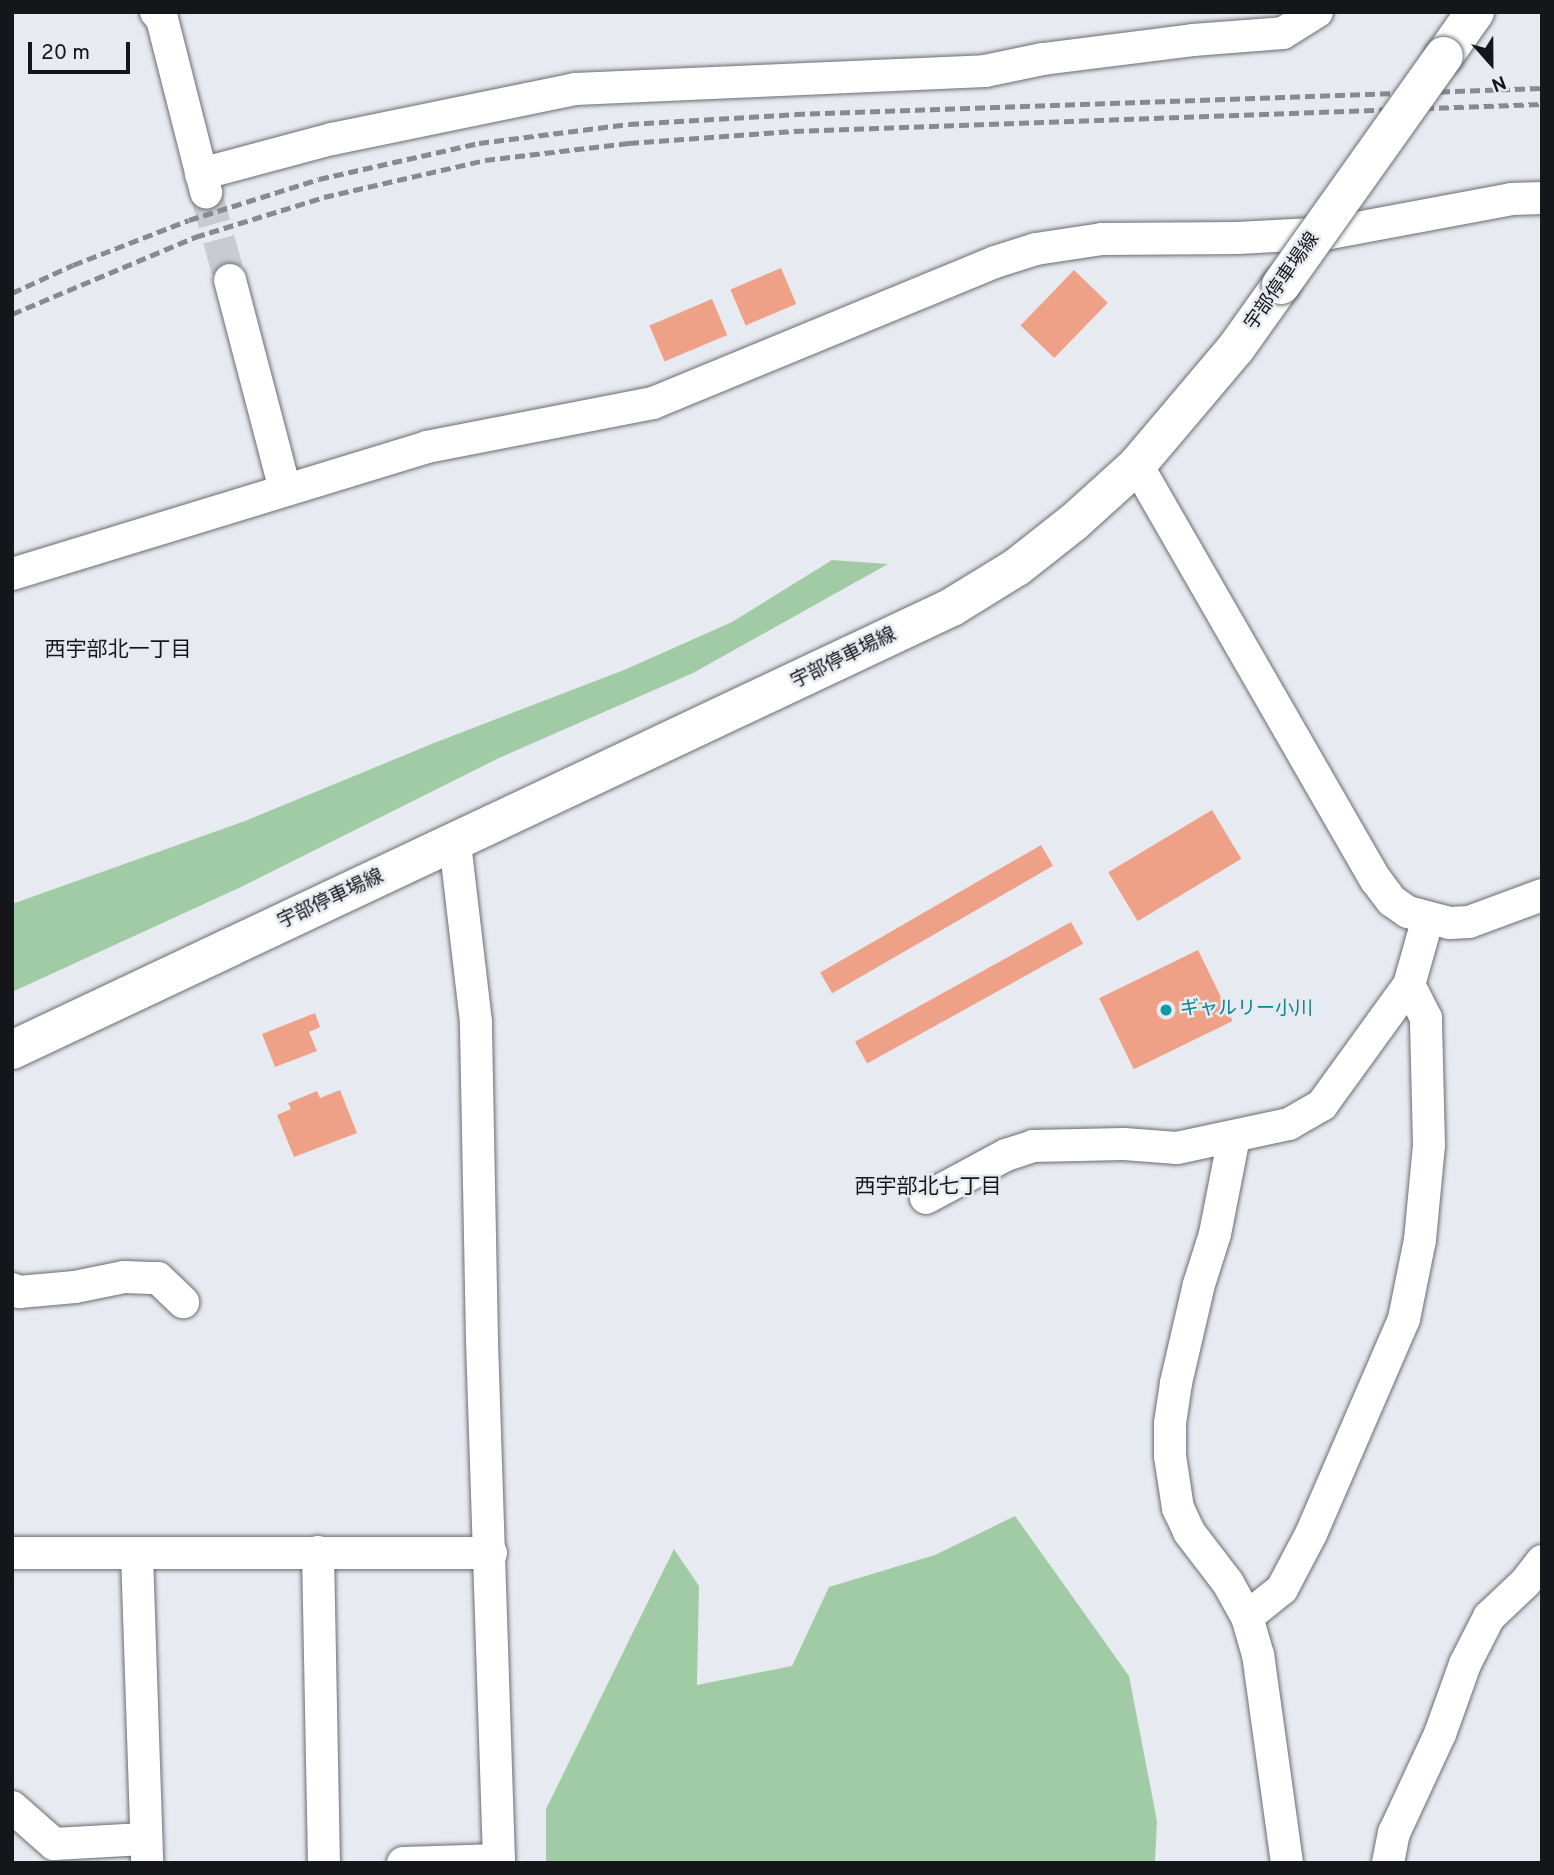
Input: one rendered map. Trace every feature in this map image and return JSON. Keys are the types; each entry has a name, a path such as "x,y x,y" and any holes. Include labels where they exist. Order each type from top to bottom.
{"main road":[{"name":"宇部停車場線","path":"12,1050 952,607 1017,567 1074,522 1137,465 1236,348 1475,12"}],"street":[{"path":"156,12 162,19 204,183 332,139 575,89 985,71 1070,55 1283,33 1317,12"},
{"path":"12,575 427,447 653,403 995,262 1036,249 1102,239 1238,238 1330,233 1511,199 1542,198"},
{"path":"230,280 285,490"},
{"path":"1137,465 1376,880 1392,901 1408,912 1450,923 1469,922 1542,895"},
{"path":"403,1863 499,1860 482,1340 476,1022 455,842"},
{"path":"926,1198 1006,1155 1033,1146 1124,1144 1177,1147 1289,1124 1322,1105 1409,985 1428,918"},
{"path":"1247,1617 1282,1589 1311,1534 1404,1319 1420,1240 1429,1145 1426,1018 1409,985"},
{"path":"1234,1137 1215,1234 1199,1284 1176,1383 1170,1423 1170,1456 1178,1508 1189,1532 1228,1583 1247,1617 1258,1656 1287,1863"},
{"path":"12,1289 19,1292 75,1287 124,1277 158,1278 183,1302"},
{"path":"318,1552 324,1863"},
{"path":"12,1553 491,1553"},
{"path":"12,1807 54,1844 146,1851 137,1553"},
{"path":"1388,1863 1394,1833 1440,1734 1465,1664 1489,1617 1525,1583 1542,1561"}],"green space":[{"path":"832,560 888,564 693,673 499,758 241,887 12,992 12,904 245,821 434,743 624,670 732,622"},
{"path":"1015,1516 1129,1676 1157,1821 1155,1863 546,1863 546,1809 674,1549 699,1586 697,1685 792,1666 829,1587 935,1555"}],"building":[{"path":"781,268 796,304 746,325 730,289"},
{"path":"1074,270 1108,303 1054,358 1021,325"},
{"path":"712,299 727,335 665,361 649,326"},
{"path":"1212,810 1241,859 1138,921 1108,872"},
{"path":"1041,845 1053,866 832,993 820,972"},
{"path":"1071,922 1083,944 867,1064 855,1042"},
{"name":"ギャルリー小川","path":"1198,950 1233,1021 1134,1069 1099,998"},
{"path":"315,1013 320,1027 309,1032 317,1051 275,1067 262,1034"},
{"path":"340,1090 357,1133 294,1157 277,1115 291,1109 288,1103 317,1091 320,1098"}],"tunnel":[{"path":"206,193 230,280"}],"railway":[{"path":"12,293 73,265 189,220 319,179 479,143 629,124 795,114 1542,88"},
{"path":"12,314 195,237 324,197 485,160 629,143 794,131 1542,104"}],"place":[{"name":"ギャルリー小川","path":"1166,1010"}],"district":[{"name":"西宇部北一丁目","path":"118,651"},
{"name":"西宇部北七丁目","path":"928,1188"}]}
